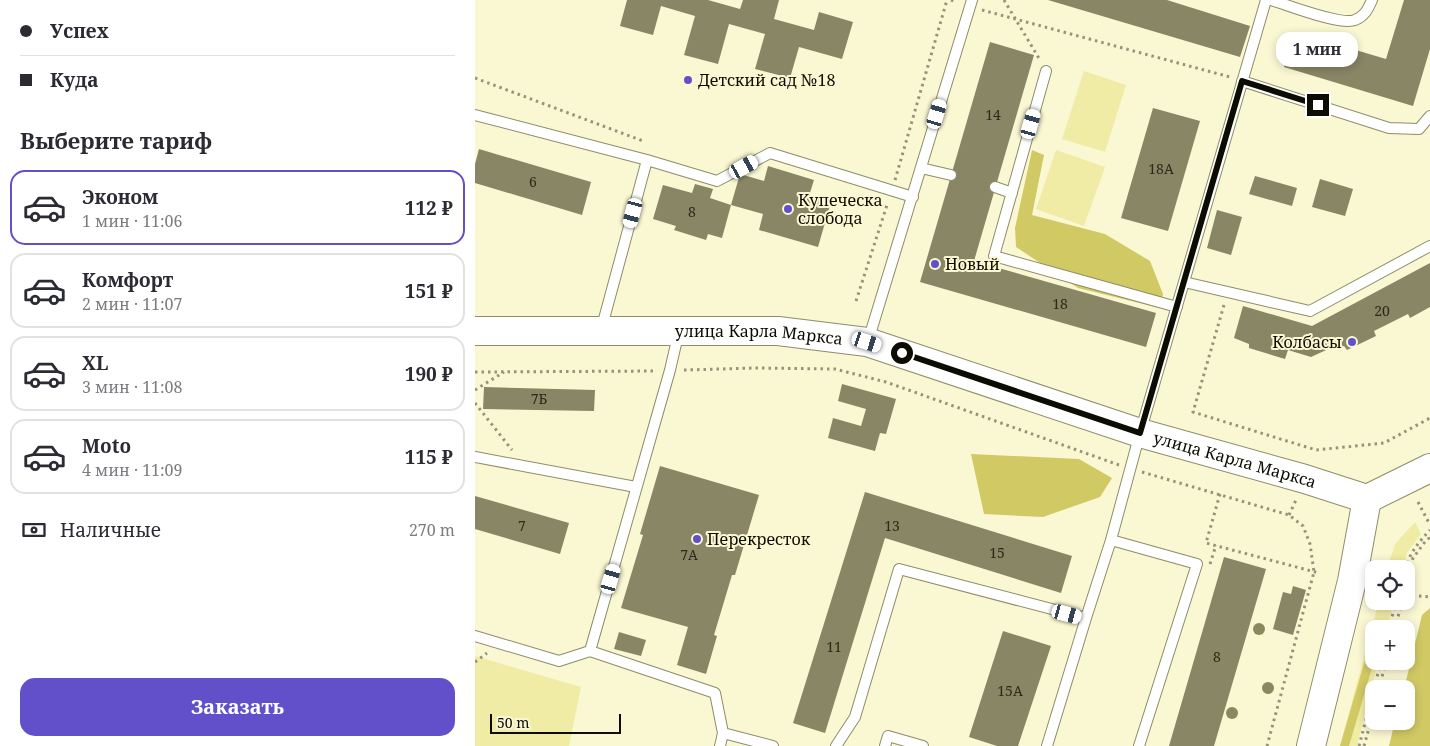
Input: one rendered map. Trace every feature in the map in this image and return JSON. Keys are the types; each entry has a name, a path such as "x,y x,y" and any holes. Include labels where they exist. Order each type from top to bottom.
{"street":[{"name":"улица Карла Маркса","path":"475,331 778,330 867,342 1140,433 1305,479 1367,499"},
{"path":"1311,746 1352,581 1367,499 1430,468"}],"lane":[{"path":"1047,746 1111,540 1265,0"},
{"path":"1271,0 1340,22 1354,21 1368,11 1372,0"},
{"path":"867,342 971,4"},
{"path":"1046,72 994,256 1177,307"},
{"path":"1242,81 1389,128 1419,130 1430,116"},
{"path":"475,115 647,160 717,182 770,152 892,192 913,197"},
{"path":"601,330 647,160"},
{"path":"921,168 951,175"},
{"path":"995,187 1012,194"},
{"path":"1184,282 1310,311 1430,246"},
{"path":"590,652 670,370 679,330"},
{"path":"475,456 636,488"},
{"path":"1111,540 1197,564 1139,746"},
{"path":"835,746 855,717 899,569 1086,618"},
{"path":"475,636 559,661 590,652 715,693 723,734 720,746"},
{"path":"723,734 773,746"},
{"path":"885,746 888,736 923,746"}],"path":[{"path":"856,301 892,192 949,0 971,4 1015,19 1242,81"},
{"path":"1004,0 1046,72"},
{"path":"475,78 643,141"},
{"path":"1228,292 1193,412 1316,452 1383,443 1430,418"},
{"path":"475,372 750,368 835,369 886,382 1131,469 1289,514 1303,526 1309,544 1314,572 1267,746"},
{"path":"475,390 504,371"},
{"path":"475,403 524,466"},
{"path":"1383,443 1386,448"},
{"path":"1220,494 1206,543 1319,573"},
{"path":"1289,514 1296,500"},
{"path":"1418,502 1430,525"},
{"path":"1408,560 1416,544 1430,530"},
{"path":"1412,560 1427,539 1430,538"},
{"path":"1415,596 1430,597"},
{"path":"1359,746 1365,723"},
{"path":"1364,746 1368,730"}],"shaded area":[{"path":"1084,71 1126,85 1105,152 1062,139"},
{"path":"1032,150 1044,155 1032,215 1105,234 1150,261 1163,294 1160,308 1078,288 1016,247 1015,228"},
{"path":"1056,150 1105,167 1084,226 1036,209"},
{"path":"971,454 1079,459 1112,478 1100,497 1043,517 984,514"},
{"path":"1415,522 1421,534 1407,553 1405,560 1390,560 1395,544"},
{"path":"1430,608 1430,746 1389,746 1393,730 1415,730 1415,680 1406,680 1409,670 1415,670 1415,644 1422,615"},
{"path":"1377,610 1392,610 1389,620 1374,620"},
{"path":"1365,653 1365,670 1376,670 1373,680 1365,680 1365,714 1357,746 1340,746"},
{"path":"475,656 581,687 569,746 475,746"},
{"path":"1365,660 1365,670 1371,670 1368,680 1365,680 1365,692 1349,746 1340,746"}],"building":[{"path":"627,0 708,0 740,9 743,0 779,0 774,19 814,30 819,12 853,22 842,59 799,47 790,78 755,69 765,34 729,24 718,64 684,55 695,16 661,6 653,35 620,26"},
{"path":"1048,0 1167,0 1250,26 1240,57"},
{"path":"1404,0 1430,0 1430,49 1413,106 1284,67 1295,32 1386,59"},
{"path":"990,42 1034,55 974,261 1156,313 1146,347 920,282"},
{"path":"1153,108 1200,121 1168,231 1121,218"},
{"path":"479,149 591,182 582,215 475,183 475,164"},
{"name":"Купеческа слобода","path":"768,166 814,180 809,196 831,202 818,247 759,230 763,214 731,205 740,174 764,181"},
{"path":"1255,176 1297,188 1292,206 1249,194"},
{"path":"1320,179 1353,189 1345,216 1312,207"},
{"path":"695,184 713,189 710,198 731,205 722,238 708,234 706,240 674,230 676,226 653,219 663,185 692,193"},
{"path":"1217,210 1242,217 1231,255 1207,248"},
{"path":"1430,263 1430,307 1410,318 1408,314 1374,331 1376,336 1347,350 1344,346 1338,349 1335,346 1311,357 1288,350 1285,359 1249,348 1249,344 1234,338 1243,306 1312,326"},
{"path":"842,384 896,399 886,434 880,433 875,451 828,438 833,418 861,426 866,409 838,401"},
{"path":"484,387 595,390 594,411 483,409"},
{"path":"660,466 759,495 735,575 732,575 714,635 717,636 706,674 677,665 688,627 621,608 643,535 640,534"},
{"path":"865,492 1072,556 1061,593 885,538 825,733 793,723"},
{"path":"475,496 569,523 560,554 475,529"},
{"path":"1224,557 1266,569 1214,746 1169,746"},
{"path":"1293,586 1306,590 1293,635 1273,629 1283,592 1291,594"},
{"path":"1003,631 1051,646 1018,746 997,746 969,737"},
{"path":"619,632 646,640 641,656 614,649"}],"place":[{"name":"Детский сад №18","path":"688,80"},
{"name":"Купеческа слобода","path":"788,209"},
{"name":"Новый","path":"935,264"},
{"name":"Колбасы","path":"1352,342"},
{"name":"Перекресток","path":"697,539"}],"route":[{"path":"902,353 1140,433 1242,81 1318,105"}]}
